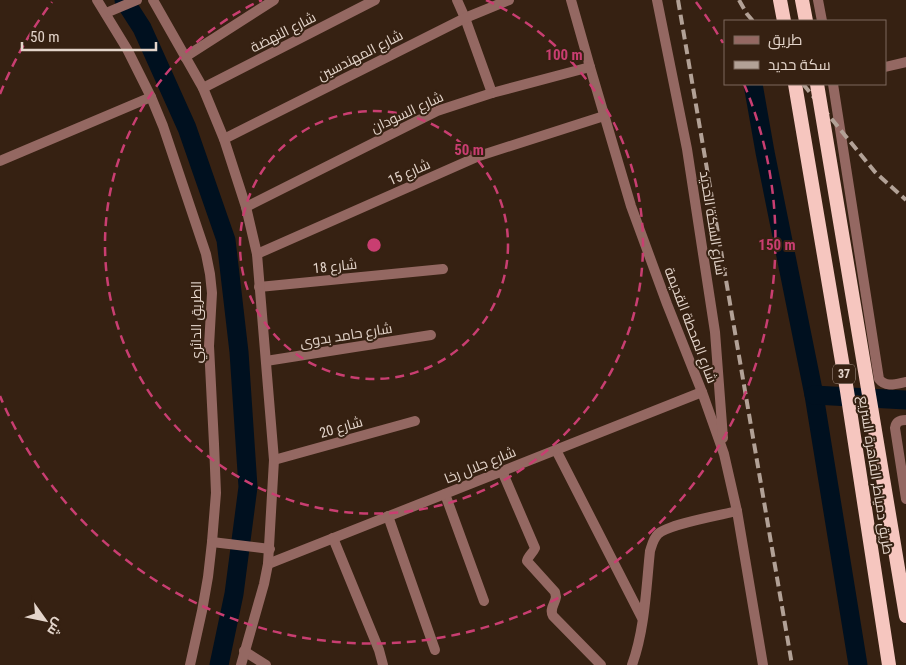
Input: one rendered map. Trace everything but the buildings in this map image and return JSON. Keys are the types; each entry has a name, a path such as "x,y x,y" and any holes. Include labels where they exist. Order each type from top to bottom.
{"highway":[{"path":"780,0 784,20"},
{"path":"802,0 806,20"},
{"name":"طريق دمياط, القاهرة السريع","path":"795,85 847,391 890,665"},
{"name":"طريق دمياط, القاهرة السريع","path":"817,85 906,616"}],"street":[{"name":"الطريق الدائري","path":"97,0 127,49 163,126 206,254 210,274 212,293 208,346 216,493 212,542 202,611 190,665"},
{"path":"106,13 137,0"},
{"path":"153,0 203,88 224,139 246,207 257,254 274,460 268,564 241,665"},
{"path":"185,57 274,0"},
{"name":"شارع النهضة","path":"203,88 375,0"},
{"path":"457,0 492,93"},
{"name":"شارع المهندسين","path":"224,139 465,18 509,0"},
{"name":"شارع المحطة القديمة","path":"571,0 631,206 724,454 737,511 763,665"},
{"name":"شارع السكة الحديد","path":"656,0 687,149 714,322 724,454"},
{"path":"818,0 822,20"},
{"path":"886,67 906,62"},
{"name":"شارع السودان","path":"246,207 430,114 492,93 590,66"},
{"path":"832,85 879,379 889,385 906,382"},
{"path":"0,161 151,97"},
{"name":"شارع 15","path":"257,254 479,156 604,116"},
{"name":"شارع 18","path":"259,287 443,269"},
{"name":"شارع حامد بدوى","path":"266,361 431,335"},
{"name":"شارع جلال رخا","path":"268,564 702,392"},
{"path":"906,420 898,421 895,433 906,499"},
{"name":"شارع 20","path":"274,460 415,421"},
{"path":"556,450 643,619"},
{"path":"502,471 535,548 527,561 555,592 556,597 551,613 601,665"},
{"path":"445,494 484,601"},
{"path":"632,665 643,619 650,551 659,533 669,528 737,511"},
{"path":"388,516 435,650"},
{"path":"333,538 379,650 383,665"},
{"path":"212,542 270,549"},
{"path":"244,651 266,665"}],"waterway":[{"path":"124,0 142,28 187,128 226,240 239,352 248,487 234,594 219,665"},
{"path":"753,85 814,395 858,665"},
{"path":"814,395 906,400"}],"railway":[{"path":"678,0 792,665"},
{"path":"739,0 752,20"},
{"path":"804,85 875,172 906,200"}]}
